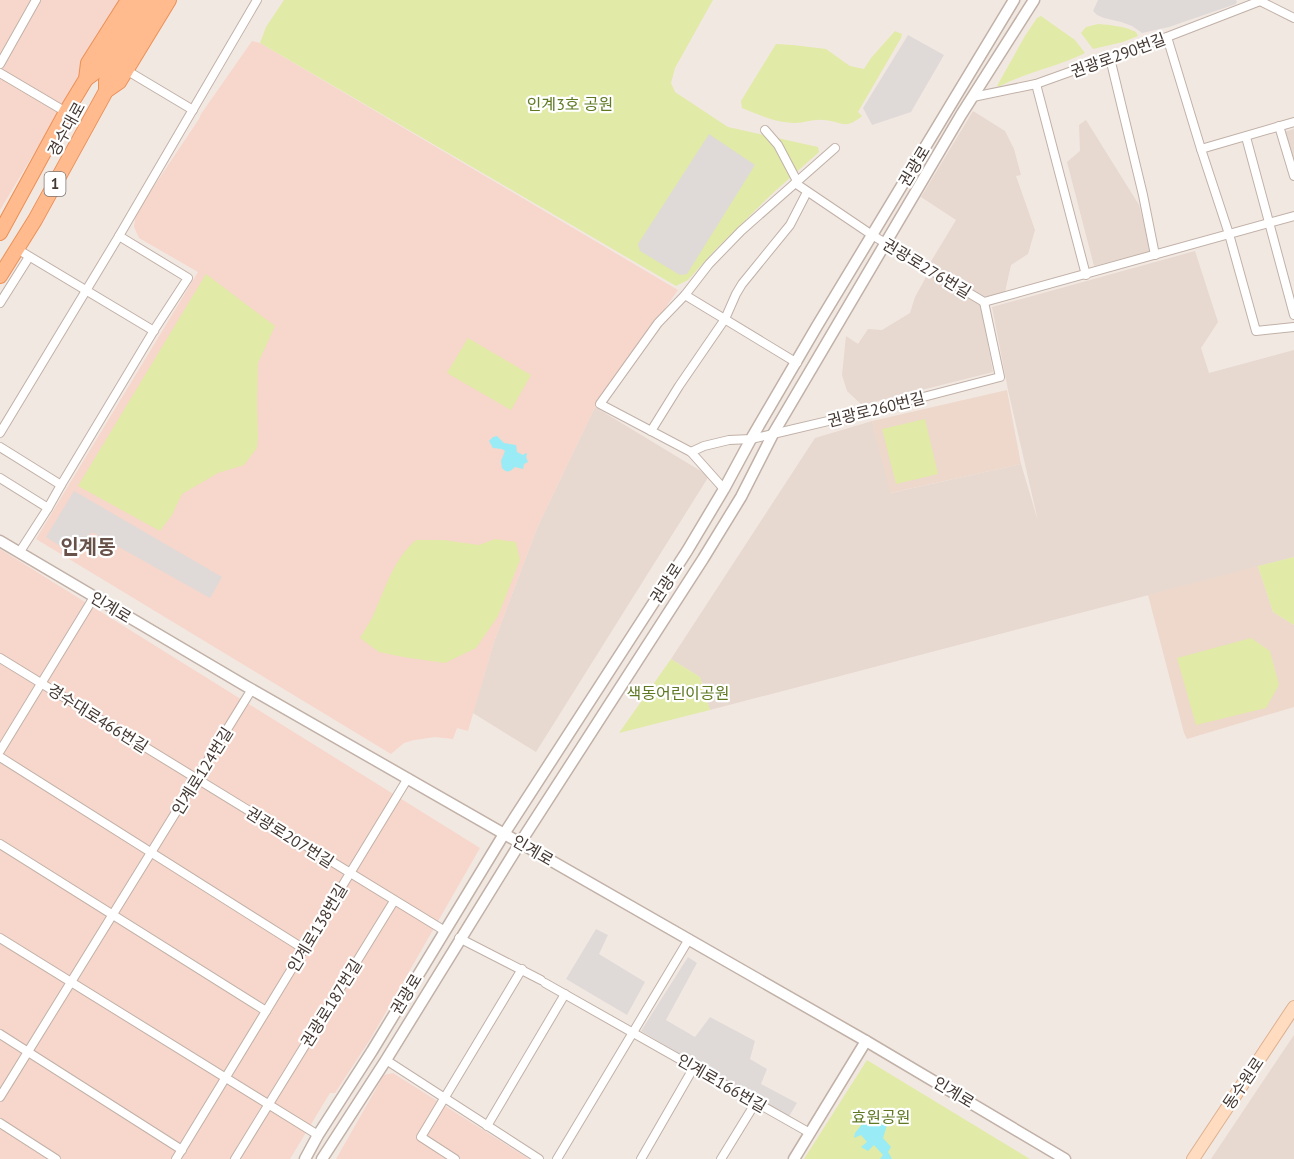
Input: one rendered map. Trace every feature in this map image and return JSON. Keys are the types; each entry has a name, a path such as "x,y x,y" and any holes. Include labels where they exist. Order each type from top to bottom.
{"main road":[{"name":"경수대로","path":"86,79 88,63 128,0"},
{"name":"1","path":"120,47 143,0"},
{"name":"1","path":"120,47 156,0"},
{"name":"경수대로","path":"0,276 23,253 35,220 106,91 119,82 169,0"},
{"name":"경수대로","path":"0,233 86,79 120,47"},
{"name":"경수대로","path":"106,91 106,81 120,47"},
{"name":"동수원로","path":"1193,1159 1294,1007"}],"street":[{"path":"0,64 36,0"},
{"path":"0,433 257,0"},
{"name":"권광로","path":"305,1159 504,834 687,551 817,326 1014,0"},
{"name":"권광로","path":"322,1159 386,1060 459,938 703,559 741,497 773,434 973,97 1034,0"},
{"path":"1259,0 1294,18"},
{"name":"권광로290번길","path":"973,97 1036,84 1167,37 1259,0"},
{"path":"1167,37 1229,234 1256,332 1294,327"},
{"path":"1110,58 1155,255"},
{"path":"126,70 193,110"},
{"path":"0,73 66,112"},
{"path":"1036,84 1086,275"},
{"path":"1201,149 1294,122"},
{"path":"1279,126 1294,176"},
{"path":"765,130 778,145 796,182"},
{"path":"1246,136 1294,315"},
{"path":"724,489 691,452 600,404 658,323 717,256 741,231 835,148"},
{"name":"권광로276번길","path":"796,182 807,192 886,244 984,302 1294,216"},
{"path":"651,431 725,319 742,284 790,225 807,192"},
{"path":"19,553 188,278 119,236"},
{"path":"0,303 23,253 155,329"},
{"path":"685,295 796,363"},
{"name":"권광로260번길","path":"691,452 704,446 773,434 1000,377 984,302"},
{"path":"0,447 61,485"},
{"path":"0,478 48,508"},
{"name":"인계로","path":"0,542 866,1041 1065,1159"},
{"path":"0,751 94,597"},
{"name":"경수대로466번길","path":"0,658 197,779"},
{"name":"인계로124번길","path":"0,1097 252,689"},
{"path":"0,757 304,949"},
{"name":"인계로138번길","path":"176,1159 408,778"},
{"name":"권광로207번길","path":"197,779 444,931"},
{"path":"0,844 266,1011"},
{"name":"권광로187번길","path":"235,1159 394,901"},
{"path":"0,938 318,1135"},
{"name":"인계로166번길","path":"459,938 522,969 810,1133"},
{"path":"557,1159 689,939"},
{"path":"455,1159 421,1137 522,969"},
{"path":"487,1126 565,994"},
{"path":"0,1034 182,1150"},
{"path":"794,1159 866,1041"},
{"path":"386,1060 539,1159"},
{"path":"640,1159 694,1067"},
{"path":"721,1159 756,1102"},
{"path":"0,1124 56,1159"}],"shaded area":[{"path":"0,0 126,0 0,210"},
{"path":"1098,0 1237,1 1236,4 1169,27 1142,33 1132,26 1097,15 1093,11"},
{"path":"908,35 944,55 911,112 872,125 863,108"},
{"path":"252,41 260,43 678,290 595,407 537,528 494,642 468,731 457,728 453,739 435,737 414,740 404,743 391,754 36,539 198,272 139,238 134,227 136,213"},
{"path":"973,111 1005,131 1014,149 1021,175 1016,176 1035,230 1028,254 1011,265 1005,292 985,297 981,306 993,372 862,405 847,391 842,375 846,336 858,344 868,329 882,330 910,313 930,263 956,220 921,197"},
{"path":"1086,120 1139,205 1151,251 1094,266 1067,162 1080,151 1079,125"},
{"path":"1294,129 1294,166 1284,132"},
{"path":"709,134 755,165 687,274 680,275 640,251 638,244"},
{"path":"1195,251 1218,322 1201,348 1209,373 1294,350 1294,557 710,710 700,677 671,659 815,438 872,421 891,493 1021,464 1038,521 1008,390 992,307"},
{"path":"1007,390 1021,464 890,493 872,421"},
{"path":"595,407 709,476 536,752 473,713 494,642 537,528"},
{"path":"74,491 222,577 210,598 92,532 73,554 46,537"},
{"path":"0,549 480,848 371,1038 335,1093 330,1093 290,1159 0,1159"},
{"path":"1258,566 1273,612 1294,625 1294,707 1187,739 1148,595"},
{"path":"596,929 608,935 599,954 645,982 627,1015 566,979"},
{"path":"688,957 697,963 666,1020 695,1037 710,1017 755,1041 750,1059 767,1069 761,1084 797,1103 788,1118 641,1031"},
{"path":"1294,1035 1294,1159 1211,1159"},
{"path":"393,1073 529,1159 336,1159 384,1075"}],"green space":[{"name":"인계3호 공원","path":"284,0 713,0 675,68 671,83 675,92 728,127 818,147 819,152 773,193 688,280 676,286 260,43 266,27"},
{"path":"1041,16 1075,40 1085,53 997,86 1025,36 1037,18"},
{"path":"1098,24 1127,28 1136,32 1138,36 1093,49 1081,33 1086,27"},
{"path":"895,31 902,34 901,38 858,112 862,116 856,121 847,124 820,120 788,123 742,108 741,101 776,44 826,49 850,66 864,69"},
{"path":"206,274 275,326 258,363 257,448 244,465 218,473 182,494 172,515 160,531 78,486"},
{"path":"468,338 531,375 511,410 447,373"},
{"path":"925,419 938,474 896,484 882,429"},
{"path":"495,539 516,542 520,560 498,616 476,648 445,663 379,652 360,638 372,618 395,567 416,540 443,540 479,545"},
{"path":"1294,557 1294,625 1273,612 1258,566"},
{"path":"1251,638 1270,651 1279,685 1266,708 1196,725 1177,658"},
{"name":"색동어린이공원","path":"671,659 700,677 710,710 619,733"},
{"name":"효원공원","path":"867,1060 1030,1159 804,1159"}],"water":[{"path":"497,436 504,443 516,445 517,452 527,454 528,462 524,464 523,469 515,467 507,471 502,468 501,461 505,451 493,448 489,441"},
{"path":"858,1112 870,1125 873,1121 871,1118 884,1116 888,1122 883,1138 891,1147 888,1152 892,1159 880,1159 883,1155 874,1145 868,1151 861,1147 867,1142 861,1135 854,1138 863,1123 858,1118 853,1120 852,1117"}],"district":[{"name":"인계동","path":"88,547"}]}
